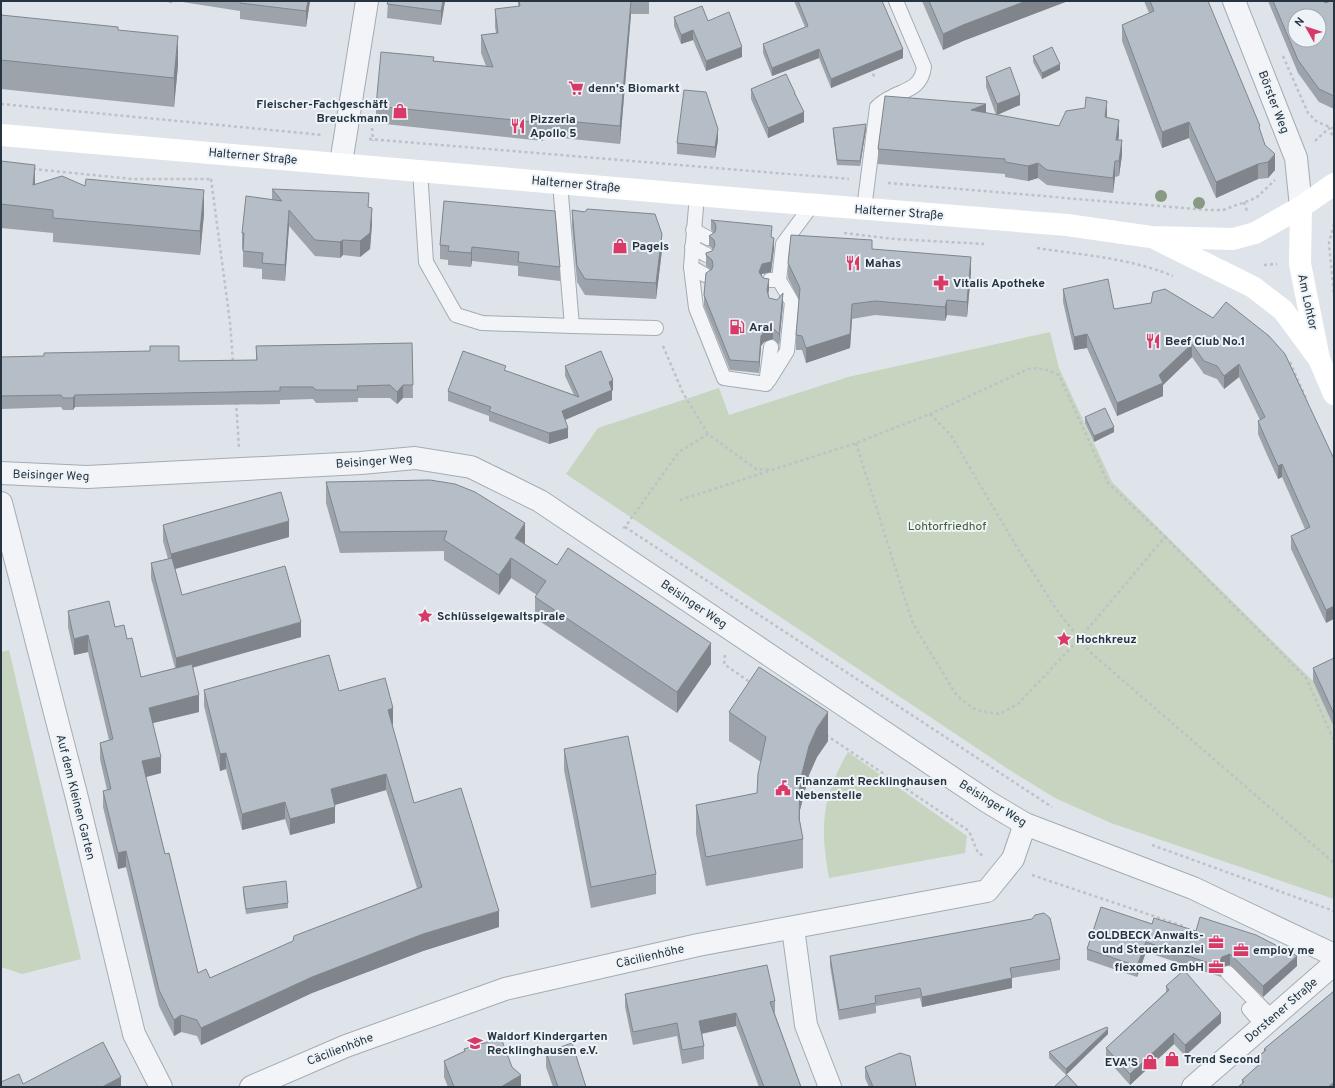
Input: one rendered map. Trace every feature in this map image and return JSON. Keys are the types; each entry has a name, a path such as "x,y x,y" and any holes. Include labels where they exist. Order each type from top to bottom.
{"main road":[{"name":"Halterner Straße","path":"1,135 341,163 812,205 1067,225 1151,237 1233,239 1255,232 1301,207 1334,184"},
{"name":"Am Lohtor","path":"1301,207 1300,264 1319,359 1334,394"},
{"name":"Halterner Straße","path":"1151,237 1253,287 1283,310 1319,359"}],"street":[{"path":"341,163 367,1"},
{"name":"Börster Weg","path":"1234,1 1296,158 1301,207"},
{"name":"Beisinger Weg","path":"1,473 87,477 361,463 416,458 471,467 540,501 981,797 1025,824 1193,888 1334,955"},
{"name":"Auf dem Kleinen Garten","path":"1,503 77,798 134,1034 161,1087"},
{"name":"Cäcilienhöhe","path":"251,1087 346,1046 505,989 698,945 987,890 1013,859 1025,824"},
{"path":"793,928 806,1025 830,1087"},
{"name":"Dorstener Straße","path":"1193,1087 1334,964"}],"lane":[{"path":"864,209 877,107 890,98 907,92 922,76 924,67 896,1"},
{"path":"420,170 426,262 456,315 482,323 656,328"},
{"path":"560,183 572,326"},
{"path":"697,195 691,267 696,308 724,378 766,384"},
{"path":"775,302 773,280 777,244 812,205"},
{"path":"694,230 708,238"},
{"path":"692,248 707,255"},
{"path":"691,267 705,275"},
{"path":"766,384 787,351 792,302 773,280"},
{"path":"766,384 771,347"},
{"path":"1228,974 1267,1021"},
{"path":"1249,1009 1267,1021"}],"path":[{"path":"1280,48 1308,114 1316,122 1334,129"},
{"path":"869,65 875,79"},
{"path":"1,104 345,137 1208,210 1223,210 1256,198 1296,158"},
{"path":"1329,128 1334,139"},
{"path":"211,179 230,322 234,369"},
{"path":"1334,224 1329,243 1334,295"},
{"path":"841,233 894,239 986,244"},
{"path":"1031,248 1113,259 1152,267 1178,278"},
{"path":"656,328 683,394 708,434 756,469 772,470"},
{"path":"1288,357 1308,404"},
{"path":"680,500 856,442 930,414 1031,368 1044,369 1059,375 1108,483 1165,537 1306,678 1334,741"},
{"path":"236,400 240,439 238,469"},
{"path":"930,414 950,434 1015,544 1056,609 1090,652 1334,863"},
{"path":"708,434 679,452 626,527 1052,807 1059,810"},
{"path":"856,442 914,624 957,696 976,710 999,714 1018,704 1080,638 1165,537"},
{"path":"724,664 756,686"},
{"path":"821,731 969,830 978,853 1007,866 1183,926"},
{"path":"1145,842 1334,911"}],"green space":[{"name":"Lohtorfriedhof","path":"1050,332 1059,368 1112,482 1313,681 1334,727 1334,899 1111,823 1055,798 1011,771 566,474 598,428 719,388 729,415 848,377"},
{"path":"9,650 81,959 22,974 1,967 1,652"},
{"path":"848,752 967,836 965,853 829,878 824,843 825,813 832,784"}],"building":[{"path":"240,1 308,1 306,11 240,3"},
{"path":"388,1 443,1 441,11 387,4"},
{"path":"519,1 631,1 620,126 543,119 543,123 376,106 381,52 434,57 433,61 493,67 481,35 498,33 495,9 520,6"},
{"path":"798,1 882,1 903,49 831,79 819,49 772,68 763,44 808,26"},
{"path":"929,1 1026,1 943,34"},
{"path":"1150,1 1208,1 1260,126 1259,127 1265,145 1275,154 1268,162 1258,164 1216,182 1189,122 1162,132 1122,25 1154,11"},
{"path":"1273,1 1324,1 1325,3 1334,1 1334,96 1319,89 1298,60 1293,48 1327,48 1327,8 1287,8 1287,34"},
{"path":"702,6 708,21 729,12 742,47 706,61 693,30 681,35 674,17"},
{"path":"1,15 118,27 118,30 178,36 174,78 1,60"},
{"path":"1052,47 1060,64 1042,73 1033,56"},
{"path":"1010,67 1020,95 997,104 986,77"},
{"path":"786,74 795,93 794,94 804,112 768,128 751,89"},
{"path":"684,90 706,92 718,129 715,147 677,143"},
{"path":"885,96 986,104 971,110 1059,126 1066,111 1085,108 1086,97 1107,101 1105,117 1119,120 1116,140 1122,140 1119,161 1115,161 1113,178 1047,170 1038,163 1028,166 1005,162 1005,159 878,149"},
{"path":"866,124 860,161 837,160 833,128"},
{"path":"1,161 35,165 33,185 62,176 85,186 86,179 204,190 200,231 53,218 53,210 1,204"},
{"path":"272,189 369,193 368,207 372,208 370,233 360,241 343,240 340,242 315,240 289,210 285,265 262,263 263,253 243,251 244,233 242,233 246,196 282,201"},
{"path":"444,201 555,211 560,267 518,262 519,252 472,247 471,253 448,251 449,246 440,245"},
{"path":"587,209 655,214 662,234 656,283 585,279 577,266 572,210 585,212"},
{"path":"711,220 772,226 771,237 774,238 771,262 762,264 759,272 763,278 769,279 767,290 769,298 777,300 783,293 779,334 773,328 764,332 761,336 759,362 730,360 704,295 706,273 712,269 713,265 712,260 706,255 706,253 712,251 715,245 714,240 709,236 715,232 716,228 715,223"},
{"path":"791,235 872,240 872,249 971,257 967,302 947,300 945,307 875,301 852,304 850,334 806,348 802,336 796,335 800,288 788,263"},
{"path":"1108,279 1114,309 1151,303 1153,292 1165,289 1213,318 1226,302 1269,336 1285,354 1334,459 1334,606 1326,610 1291,536 1310,527 1282,464 1278,466 1264,435 1258,421 1265,417 1239,364 1224,376 1217,366 1204,361 1192,344 1159,375 1163,383 1117,403 1087,334 1074,337 1063,289"},
{"path":"412,343 413,385 403,385 397,392 390,385 357,386 358,390 316,390 313,387 280,387 280,391 75,395 73,398 63,398 61,395 1,396 1,357 44,356 44,353 150,351 150,346 179,346 179,361 257,360 256,346"},
{"path":"463,351 506,366 504,370 579,397 565,366 601,351 613,380 609,382 612,390 562,411 568,428 549,433 489,411 491,407 448,391"},
{"path":"1105,408 1114,427 1094,436 1085,417"},
{"path":"430,480 455,484 475,492 525,523 515,538 557,565 568,548 711,643 677,692 535,597 546,581 511,558 499,575 444,540 447,531 340,532 326,482"},
{"path":"281,492 289,521 171,554 163,525"},
{"path":"172,558 182,595 285,566 301,622 176,658 151,563"},
{"path":"109,601 115,627 124,625 127,639 132,638 141,677 192,664 199,695 149,708 161,757 142,761 165,854 169,853 198,973 206,969 210,978 293,941 294,936 422,887 386,774 331,789 335,807 290,819 285,802 242,814 226,753 220,754 204,690 329,655 339,691 385,678 393,708 388,710 414,803 461,788 499,911 423,934 312,977 201,1028 197,1020 181,1015 174,1020 159,990 126,851 118,853 103,791 111,789 100,743 113,739 88,635 74,639 68,611"},
{"path":"1334,658 1334,714 1313,668"},
{"name":"Finanzamt Recklinghausen Nebenstelle","path":"759,667 828,712 817,728 809,746 800,781 799,818 803,839 706,857 696,805 757,793 758,774 766,737 729,712"},
{"path":"628,736 656,874 591,887 564,749"},
{"path":"286,881 288,903 246,909 243,887"},
{"path":"1101,907 1152,924 1154,918 1196,931 1200,917 1256,935 1297,956 1263,986 1230,954 1222,957 1220,961 1221,967 1146,942 1137,966 1087,949"},
{"path":"1044,913 1050,918 1060,959 1010,968 1012,978 922,997 920,988 875,996 876,1003 839,1010 830,956 1032,919 1035,915"},
{"path":"767,965 775,1001 770,1002 801,1087 764,1087 736,1013 699,1021 704,1046 682,1050 677,1023 633,1032 625,994"},
{"path":"1184,970 1221,1013 1185,1045 1174,1033 1130,1074 1106,1048 1169,990 1166,986"},
{"path":"1334,991 1334,1082 1328,1087 1238,1087 1244,1082 1242,1080 1262,1062 1258,1057 1266,1050 1264,1049"},
{"path":"1107,1027 1108,1029 1066,1069 1049,1052"},
{"path":"501,1038 512,1067 521,1075 501,1087 454,1087 444,1061 465,1051 464,1049"},
{"path":"103,1042 121,1077 102,1087 1,1087 1,1082 19,1074 23,1084"},
{"path":"572,1043 586,1087 558,1087 546,1052"},
{"path":"900,1053 910,1056 916,1087 873,1087 865,1067"},
{"path":"1067,1075 1078,1087 1054,1087"}],"place":[{"name":"denn's Biomarkt","path":"576,88"},
{"name":"Fleischer-Fachgeschäft Breuckmann","path":"400,111"},
{"name":"Pizzeria Apollo 5","path":"518,126"},
{"name":"Pagels","path":"620,246"},
{"name":"Mahas","path":"853,263"},
{"name":"Vitalis Apotheke","path":"941,283"},
{"name":"Aral","path":"737,327"},
{"name":"Beef Club No.1","path":"1153,341"},
{"name":"Schlüsselgewaltspirale","path":"425,616"},
{"name":"Hochkreuz","path":"1064,639"},
{"name":"Finanzamt Recklinghausen Nebenstelle","path":"783,788"},
{"name":"GOLDBECK Anwalts- und Steuerkanzlei","path":"1216,942"},
{"name":"employ me","path":"1241,950"},
{"name":"flexomed GmbH","path":"1216,967"},
{"name":"Waldorf Kindergarten Recklinghausen e.V.","path":"475,1043"},
{"name":"Trend Second","path":"1172,1059"},
{"name":"EVA'S","path":"1150,1062"}]}
